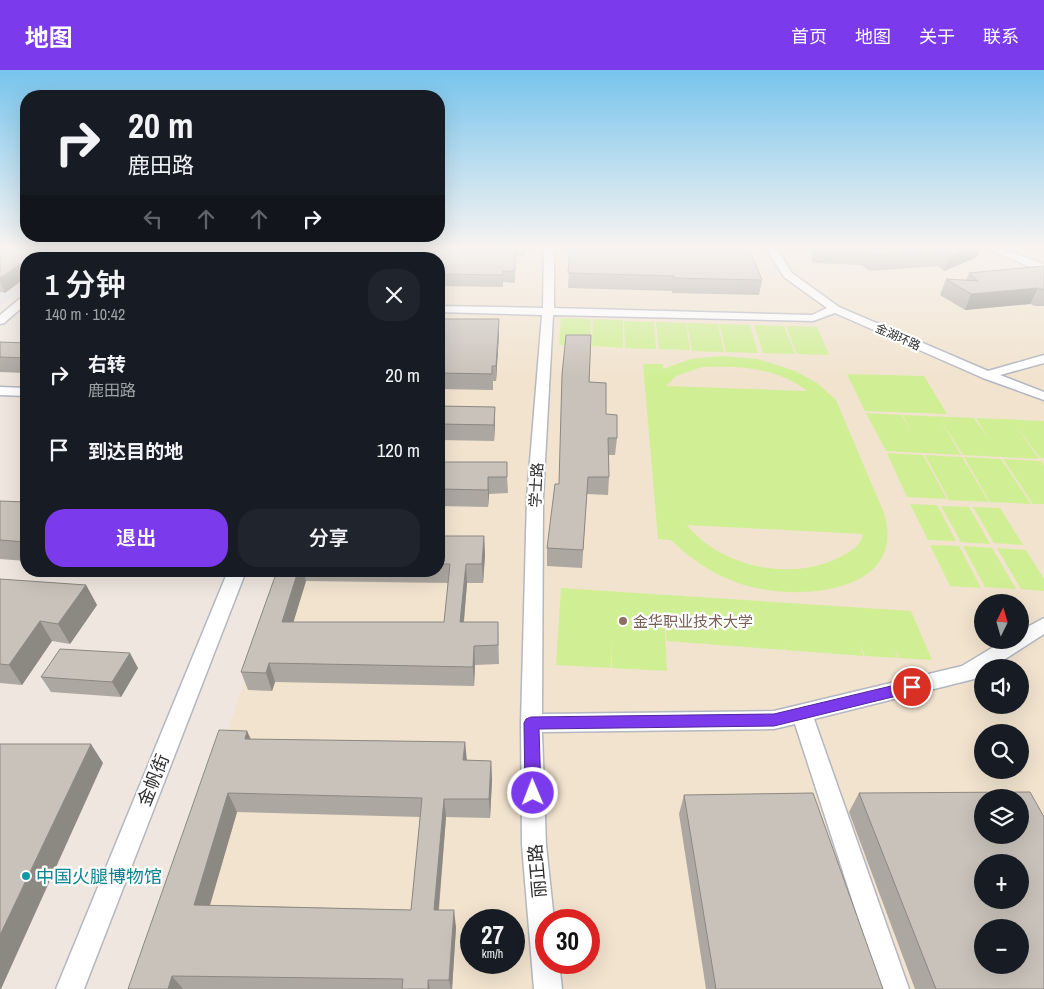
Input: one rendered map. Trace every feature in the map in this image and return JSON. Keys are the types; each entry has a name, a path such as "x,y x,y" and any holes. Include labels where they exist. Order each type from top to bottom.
{"street":[{"name":"学士路","path":"531,723 535,498 548,291"},
{"name":"金湖环路","path":"810,291 835,309 987,376 1044,396"},
{"path":"0,321 20,304"},
{"path":"445,309 813,318 835,309"},
{"path":"987,376 1044,359"},
{"path":"0,391 20,392"},
{"name":"金帆街","path":"70,989 235,577"},
{"path":"1029,634 1044,624"},
{"path":"531,723 774,720 967,673 1006,649"},
{"path":"802,714 894,989"},
{"name":"丽正路","path":"531,723 534,845 548,989"}],"shaded area":[{"path":"0,291 17,291 0,306"},
{"name":"金华职业技术大学","path":"445,291 1044,291 1044,989 146,989 224,742 279,577 445,577"}],"green space":[{"path":"561,318 591,319 590,346 559,345"},
{"path":"593,319 623,320 623,348 592,346"},
{"path":"624,321 654,322 656,349 625,348"},
{"path":"656,322 686,323 690,350 659,349"},
{"path":"687,323 718,324 724,352 692,351"},
{"path":"719,324 750,325 758,353 726,352"},
{"path":"754,325 784,326 795,354 763,353"},
{"path":"786,326 817,327 829,355 797,354"},
{"path":"723,356 758,359 795,371 817,383 836,400 884,513 887,541 879,562 863,577 840,587 814,591 787,592 761,589 738,583 719,575 694,560 671,540 658,539 643,364 663,364 663,369 691,359","holes":["702,367 758,370 784,377 807,391 666,386 676,376","687,525 863,534 851,551 821,565 779,569 737,560 718,551 701,539"]},
{"path":"847,374 924,376 947,414 865,411"},
{"path":"866,413 902,415 912,434 903,415 974,418 989,439 976,418 1044,421 1044,458 1040,458 1015,424 1039,459 963,455 940,419 961,455 886,451"},
{"path":"887,453 923,455 947,499 907,497"},
{"path":"925,455 962,457 989,502 949,500"},
{"path":"964,457 1001,459 1031,504 990,502"},
{"path":"1003,459 1041,461 1044,465 1044,504 1033,504"},
{"path":"910,504 937,505 956,541 928,540"},
{"path":"941,506 969,507 990,544 961,542"},
{"path":"973,507 1000,508 1023,545 994,543"},
{"path":"930,545 959,546 981,588 950,586"},
{"path":"963,546 992,548 1016,589 985,587"},
{"path":"997,548 1026,550 1044,579 1044,591 1021,589"},
{"path":"561,588 911,611 932,660 899,658 894,647 898,658 865,656 860,645 863,656 785,650 784,646 784,650 706,644 705,640 705,644 667,641 664,614 667,671 612,668 612,639 611,668 556,665"}],"building":[{"path":"966,291 1006,291 971,294"},
{"path":"445,319 499,319 496,366 492,366 492,374 445,373"},
{"path":"566,335 591,335 589,382 606,383 606,414 617,415 617,438 608,438 609,477 588,477 583,550 547,548 555,484 559,484 562,375"},
{"path":"0,342 20,343 20,358 0,357"},
{"path":"445,406 495,407 494,425 445,424"},
{"path":"445,462 507,462 507,477 488,477 488,490 445,489"},
{"path":"0,501 20,502 20,542 0,540"},
{"path":"445,536 484,536 482,564 466,564 460,622 498,622 498,645 474,646 473,667 269,663 266,673 241,672 275,577 296,577 282,622 444,622 450,564 445,564"},
{"path":"0,579 86,585 58,624 40,621 9,665 0,664"},
{"path":"60,649 130,653 112,682 41,677"},
{"path":"219,730 247,731 245,739 465,742 463,760 491,761 489,799 444,799 434,910 454,910 449,980 428,980 428,989 402,989 403,979 172,976 168,989 128,989","holes":["228,793 422,798 411,910 194,905"]},
{"path":"0,744 91,744 0,935"},
{"path":"974,792 974,844 1029,844 1030,792 1044,817 1044,989 936,989 859,793"},
{"path":"813,793 883,989 716,989 684,795"}],"place":[{"name":"金华职业技术大学","path":"623,621"},
{"name":"中国火腿博物馆","path":"26,876"}],"route":[{"path":"533,793 531,723 774,720 912,687"}]}
